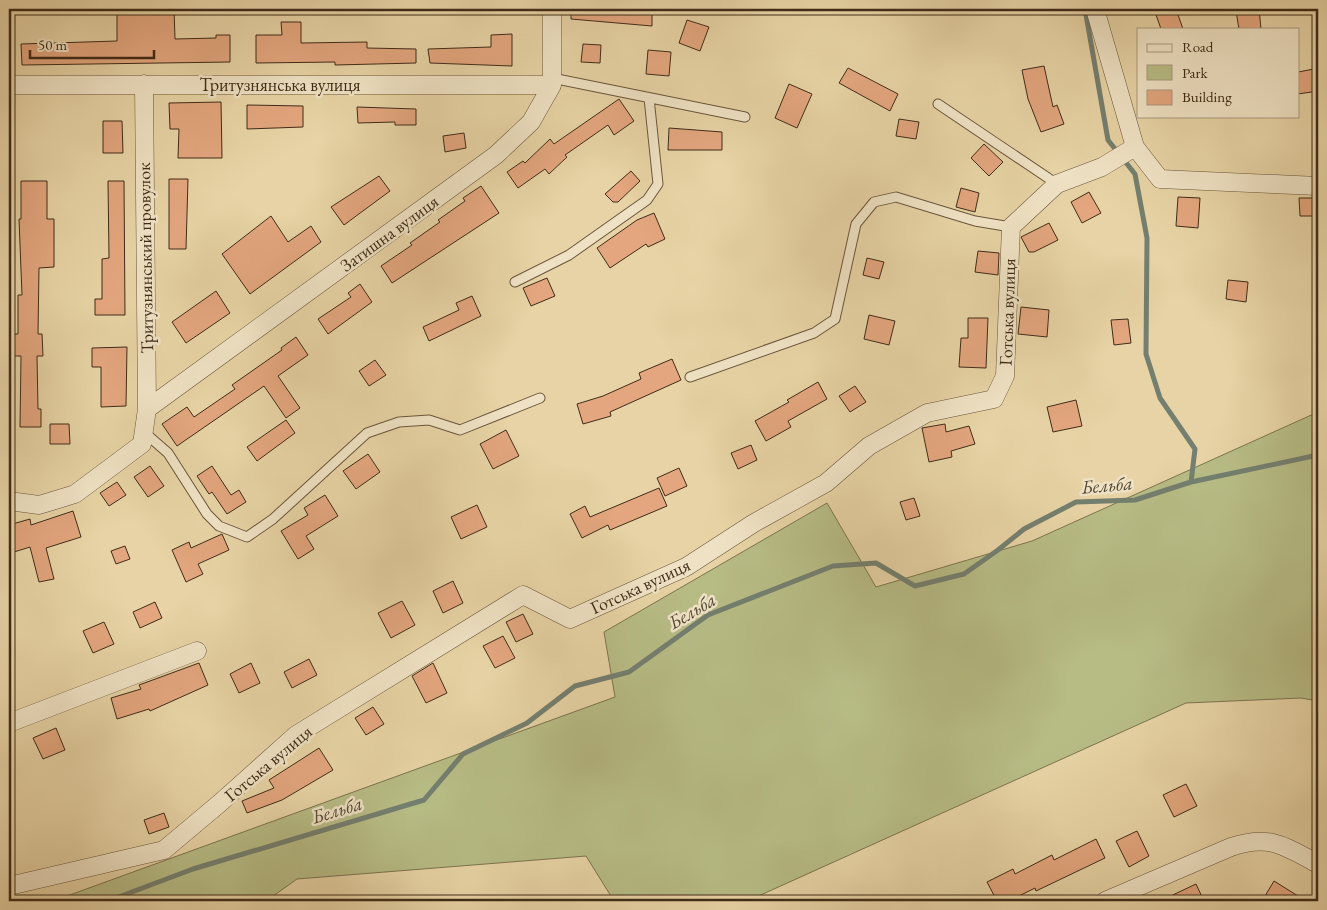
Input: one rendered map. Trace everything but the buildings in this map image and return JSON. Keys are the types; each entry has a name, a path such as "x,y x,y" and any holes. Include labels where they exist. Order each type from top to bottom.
{"street":[{"path":"552,9 552,82"},
{"path":"1095,9 1130,151 1160,178 1318,186"},
{"name":"Тритузнянська вулиця","path":"9,85 552,82"},
{"name":"Затишна вулиця","path":"147,409 496,155 531,122 552,82"},
{"name":"Тритузнянський провулок","path":"144,84 147,409 144,433"},
{"path":"1011,227 1057,184 1102,167 1130,151"},
{"name":"Готська вулиця","path":"9,886 164,850 220,803 296,734 523,596 570,619 686,567 754,523 826,483 869,446 927,413 994,399 1005,376 1011,227"},
{"path":"9,501 39,505 76,494 134,452 142,444 144,433"},
{"path":"9,723 197,651"},
{"path":"1105,901 1249,841 1274,841 1318,864"}],"lane":[{"path":"552,82 649,98 745,117"},
{"path":"515,282 569,255 647,200 658,184 649,98"},
{"path":"938,104 1057,184"},
{"path":"690,377 814,333 835,319 856,224 874,202 896,197 975,220 1011,227"},
{"path":"144,433 168,453 207,514 219,526 247,537 273,519 367,434 399,422 429,420 460,430 540,398"}],"green space":[{"path":"1318,412 1318,701 1301,698 1186,703 754,898 727,901 614,901 586,856 297,879 266,901 46,901 56,900 615,697 604,632 827,503 876,587 1032,541"}],"waterway":[{"path":"1085,9 1108,140 1135,174 1147,238 1146,354 1160,398 1195,449 1191,482"},
{"name":"Бельба","path":"108,901 193,869 424,800 463,754 527,723 575,686 629,672 708,615 833,566 876,563 915,586 964,574 1024,529 1076,502 1135,500 1191,482 1318,455"}]}
